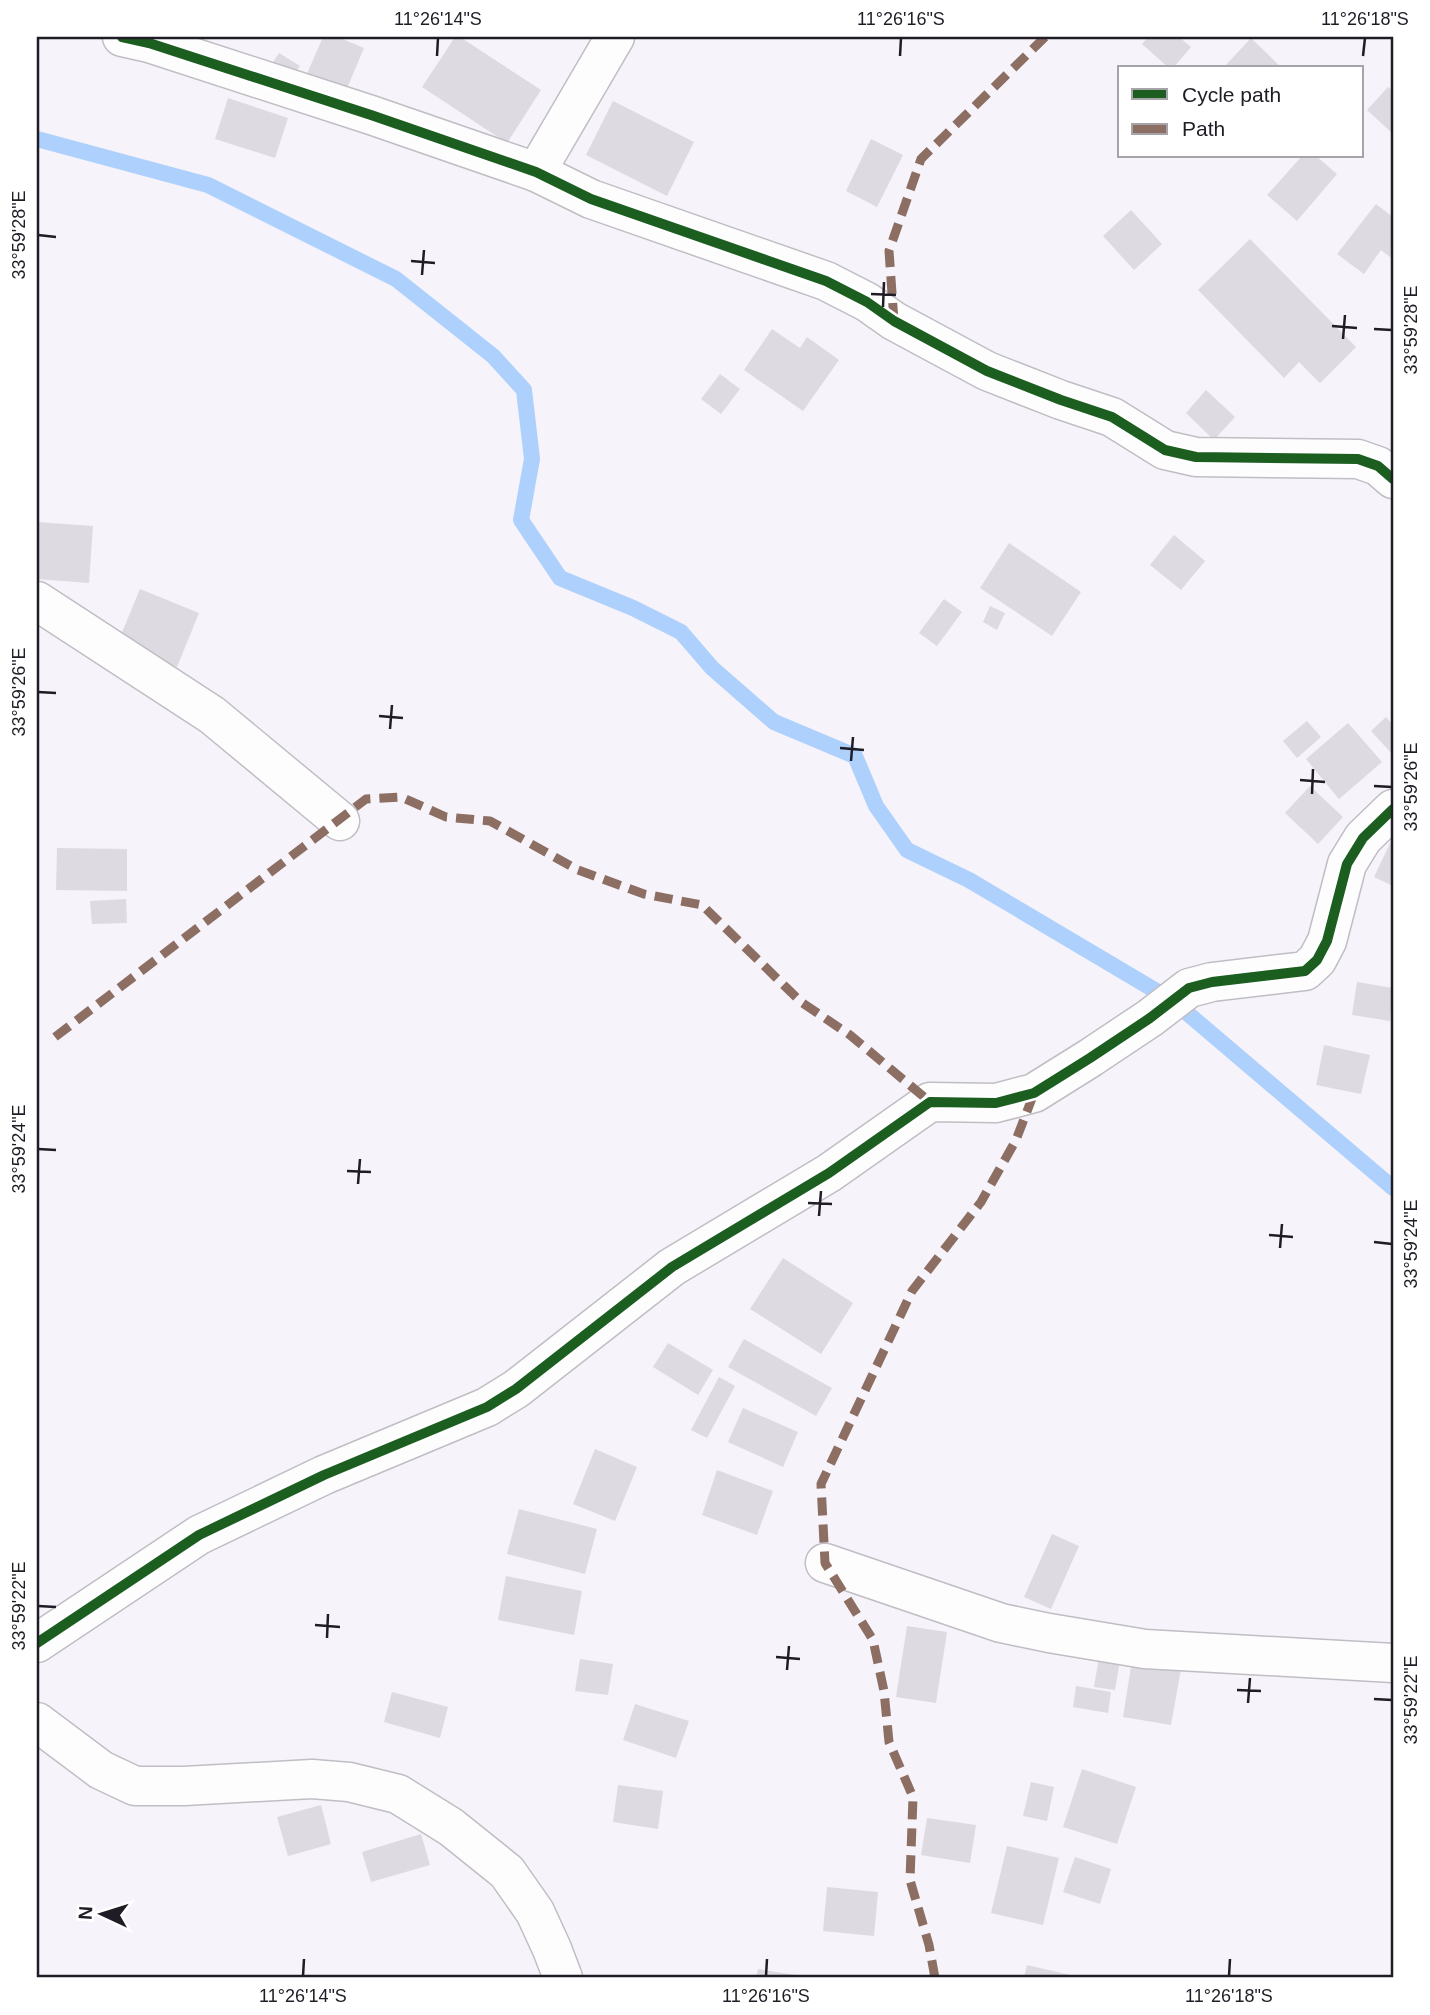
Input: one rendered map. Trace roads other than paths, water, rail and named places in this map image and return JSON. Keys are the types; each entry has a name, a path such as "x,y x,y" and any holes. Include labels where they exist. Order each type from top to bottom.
{"street":[{"path":"122,37 149,43 371,115 536,173 591,199 826,281 987,371 1112,417 1165,450 1196,457 1358,459 1378,467 1393,479"},
{"path":"536,173 615,37"},
{"path":"37,601 212,715 340,821"},
{"path":"37,1643 199,1535 324,1475 487,1407 516,1389 672,1267 829,1173 930,1102 996,1103 1034,1093 1150,1018 1189,988 1212,982 1305,971 1317,960 1327,942 1346,864 1363,838 1393,809"},
{"path":"825,1563 1001,1623 1049,1633 1145,1649 1393,1663"},
{"path":"37,1722 100,1770 135,1786 312,1779 349,1782 398,1794 451,1826 507,1872 535,1912 563,1978"}],"waterway":[{"path":"37,139 208,185 396,279 493,356 524,390 532,459 521,520 560,578 633,608 681,632 712,668 774,722 855,756 876,806 907,850 969,880 1173,1001 1393,1188"}]}
